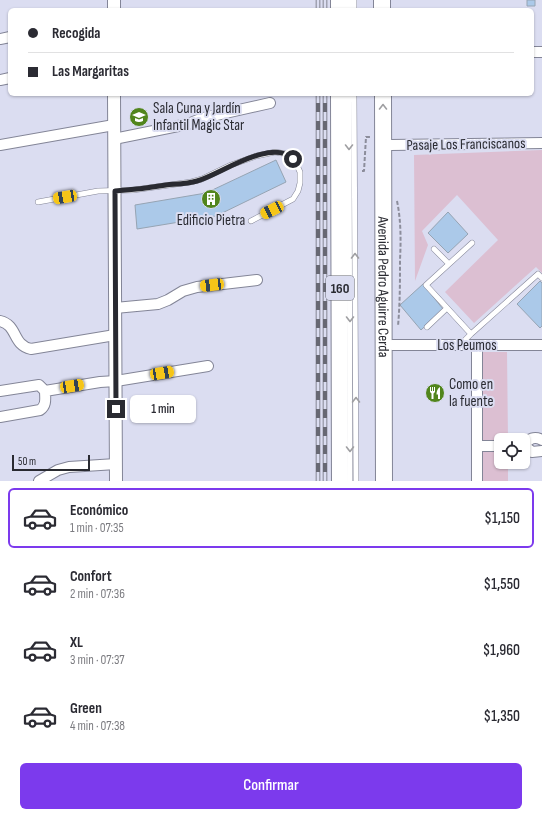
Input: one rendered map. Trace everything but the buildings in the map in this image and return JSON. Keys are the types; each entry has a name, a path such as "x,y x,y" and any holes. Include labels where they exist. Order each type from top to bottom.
{"highway":[{"name":"160","path":"339,96 340,481"},
{"name":"Avenida Pedro Aguirre Cerda","path":"383,96 386,141 384,481"}],"street":[{"path":"114,96 116,481"},
{"path":"114,139 188,124 202,118 270,104"},
{"path":"0,145 114,125"},
{"name":"Pasaje Los Franciscanos","path":"386,141 542,143"},
{"path":"115,308 158,304 168,300 182,291 197,287 256,280"},
{"path":"0,321 6,323 11,328 20,344 31,349 115,335"},
{"name":"Los Peumos","path":"392,345 542,345"},
{"path":"477,345 477,481"},
{"path":"45,391 208,366"},
{"path":"0,391 36,385 45,391 45,403 43,408 40,410 0,417"},
{"path":"530,439 532,438 542,440"},
{"path":"477,446 494,446"},
{"path":"530,450 539,452 542,450"},
{"path":"39,481 58,470 69,467 116,464"}],"lane":[{"path":"349,96 350,481"},
{"path":"354,96 356,481"},
{"path":"38,202 98,191 115,191 191,182 202,179 231,165 256,156 275,152 287,154 295,162 300,172 300,187 296,195 293,199 283,205 251,221"},
{"path":"471,334 426,285 472,243"},
{"path":"434,249 448,264"},
{"path":"459,345 538,274 542,278"},
{"path":"427,327 447,308"}],"path":[{"path":"355,171 364,171 366,137 386,141"}],"shaded area":[{"path":"542,150 542,273 536,267 474,323 445,292 498,240 457,195 422,231 428,245 415,281 414,155"},
{"path":"481,352 507,352 508,433 494,433 494,469 508,469 508,481 482,481"}],"railway":[{"path":"318,0 318,8"},
{"path":"325,0 325,8"},
{"path":"318,96 318,481"},
{"path":"325,96 325,481"}],"place":[{"name":"Sala Cuna y Jardín Infantil Magic Star","path":"139,117"},
{"name":"Edificio Pietra","path":"211,199"},
{"name":"Como en la fuente","path":"435,393"}],"route":[{"path":"116,409 115,191 197,181 242,160 275,152 283,152 291,156 293,159"}]}
